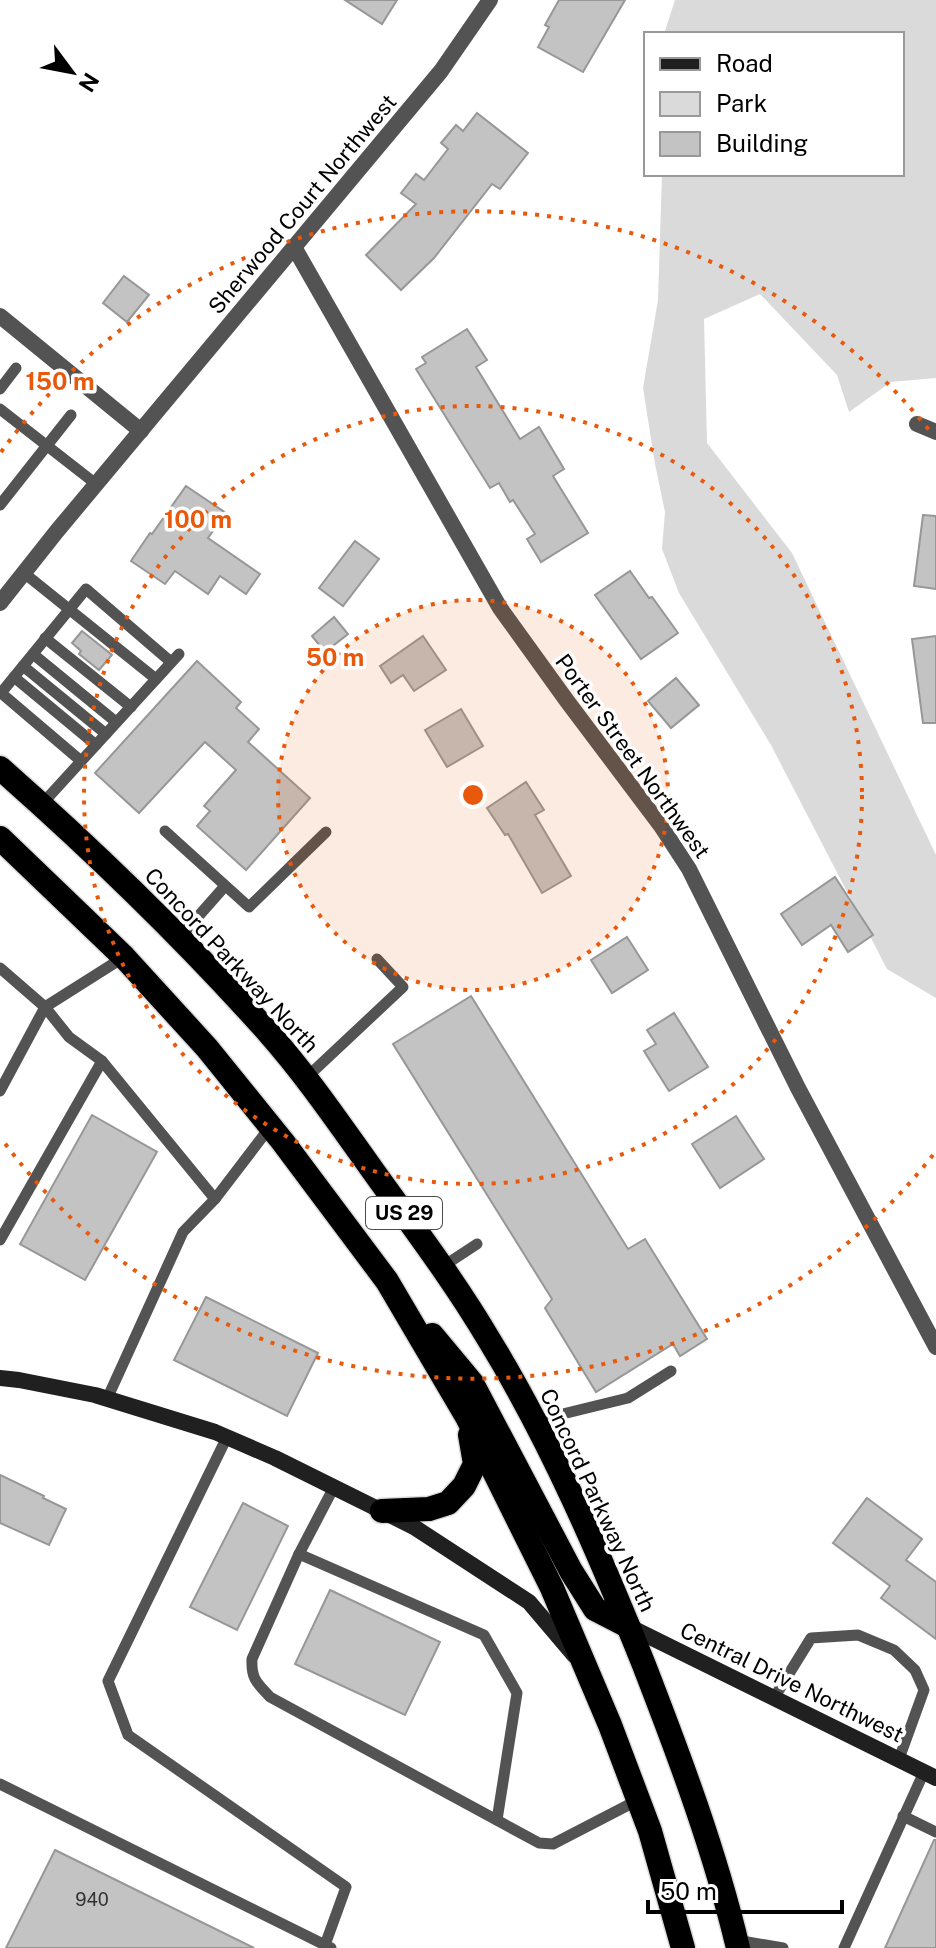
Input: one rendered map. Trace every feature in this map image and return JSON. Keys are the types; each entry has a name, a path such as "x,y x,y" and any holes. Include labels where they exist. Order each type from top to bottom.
{"highway":[{"name":"Concord Parkway North","path":"0,768 42,804 180,937 269,1034 306,1078 442,1268 488,1338 553,1455 600,1556 684,1767 730,1912 737,1944"},
{"name":"US 29","path":"0,838 124,957 207,1048 271,1126 387,1281 467,1417 540,1562 650,1831 683,1948"},
{"path":"387,1281 472,1383 571,1571 595,1609 628,1626"},
{"path":"382,1511 429,1509 448,1503 464,1486 475,1464 467,1417"}],"street":[{"name":"Sherwood Court Northwest","path":"0,603 441,71 490,0"},
{"name":"Porter Street Northwest","path":"294,247 500,608 661,826 689,869 798,1088 936,1347"},
{"path":"0,316 141,431"},
{"path":"917,424 936,432"},
{"path":"0,1378 107,1399 227,1437 414,1527 529,1602 587,1672"},
{"name":"Central Drive Northwest","path":"628,1626 930,1775"}],"lane":[{"path":"0,389 16,368"},
{"path":"0,409 96,484"},
{"path":"0,505 71,415"},
{"path":"24,573 156,679"},
{"path":"42,804 175,658 86,589 1,693 81,761"},
{"path":"45,638 131,707"},
{"path":"33,654 116,722"},
{"path":"23,666 106,734"},
{"path":"14,677 96,745"},
{"path":"165,831 249,907 326,832"},
{"path":"180,937 225,886"},
{"path":"0,1091 45,1007 124,957"},
{"path":"306,1078 403,987 377,959"},
{"path":"0,968 45,1007 69,1037 102,1061 215,1199"},
{"path":"0,1240 102,1061"},
{"path":"107,1399 183,1232 215,1199 271,1126"},
{"path":"442,1268 477,1244"},
{"path":"534,1421 628,1398 671,1371"},
{"path":"0,1784 328,1946 346,1887 128,1735 108,1681 227,1437"},
{"path":"334,1487 299,1554 252,1659 256,1682 270,1697 539,1843 553,1844 638,1800"},
{"path":"299,1554 484,1635 517,1693 497,1820"},
{"path":"774,1698 811,1638 858,1635 894,1650 915,1670 924,1690 899,1759"},
{"path":"844,1948 903,1816 930,1775"},
{"path":"903,1816 936,1832"},
{"path":"737,1944 783,1948"}],"green space":[{"path":"675,0 936,0 936,378 891,382 849,412 837,375 760,294 704,319 707,443 792,553 936,855 936,998 887,969 771,745 679,593 662,549 665,512 643,388 658,300 662,176 904,176 904,32 665,32"}],"building":[{"path":"345,0 397,0 382,24"},
{"path":"559,0 625,0 583,72 538,47 549,27 545,25"},
{"path":"477,113 528,153 500,189 492,184 434,258 401,290 366,255 416,204 401,193 416,174 424,180 448,149 441,143 456,125 463,131"},
{"path":"124,276 149,295 127,322 103,303"},
{"path":"467,329 487,360 476,367 520,439 539,427 564,469 553,476 588,533 541,562 527,539 535,534 513,500 510,502 499,483 490,488 416,369 426,363 422,357"},
{"path":"186,486 226,513 208,538 260,574 246,594 220,576 208,594 175,571 165,584 131,561"},
{"path":"923,515 936,516 936,589 914,586"},
{"path":"355,541 379,559 343,606 319,588"},
{"path":"630,571 678,633 641,659 595,595"},
{"path":"334,617 348,634 325,652 312,636"},
{"path":"82,631 112,655 99,670 79,654 81,651 72,643"},
{"path":"423,636 446,670 414,691 403,675 391,683 380,666"},
{"path":"936,636 936,723 923,723 912,639"},
{"path":"197,661 241,702 236,708 259,729 248,742 310,798 246,870 197,826 210,811 204,806 236,770 205,742 139,813 95,773"},
{"path":"676,678 699,705 671,728 648,701"},
{"path":"461,709 483,746 447,767 425,730"},
{"path":"526,782 544,810 535,815 571,876 542,893 508,834 505,835 487,808"},
{"path":"835,877 873,935 848,952 831,925 802,945 781,914"},
{"path":"627,937 648,970 612,993 591,960"},
{"path":"471,996 628,1249 645,1239 707,1339 680,1356 673,1344 596,1392 545,1308 552,1299 393,1044"},
{"path":"674,1013 708,1067 669,1091 644,1051 656,1044 647,1030"},
{"path":"92,1115 157,1152 85,1280 20,1244"},
{"path":"736,1116 764,1159 720,1188 692,1144"},
{"path":"206,1297 318,1353 287,1416 174,1360"},
{"path":"0,1475 66,1509 49,1545 0,1523"},
{"path":"867,1498 922,1539 906,1560 936,1582 936,1639 881,1598 890,1586 833,1543"},
{"path":"243,1503 288,1526 237,1630 190,1607"},
{"path":"330,1590 440,1642 405,1715 295,1664"},
{"path":"934,1840 936,1948 885,1948"},
{"path":"55,1850 254,1948 6,1948"}]}
